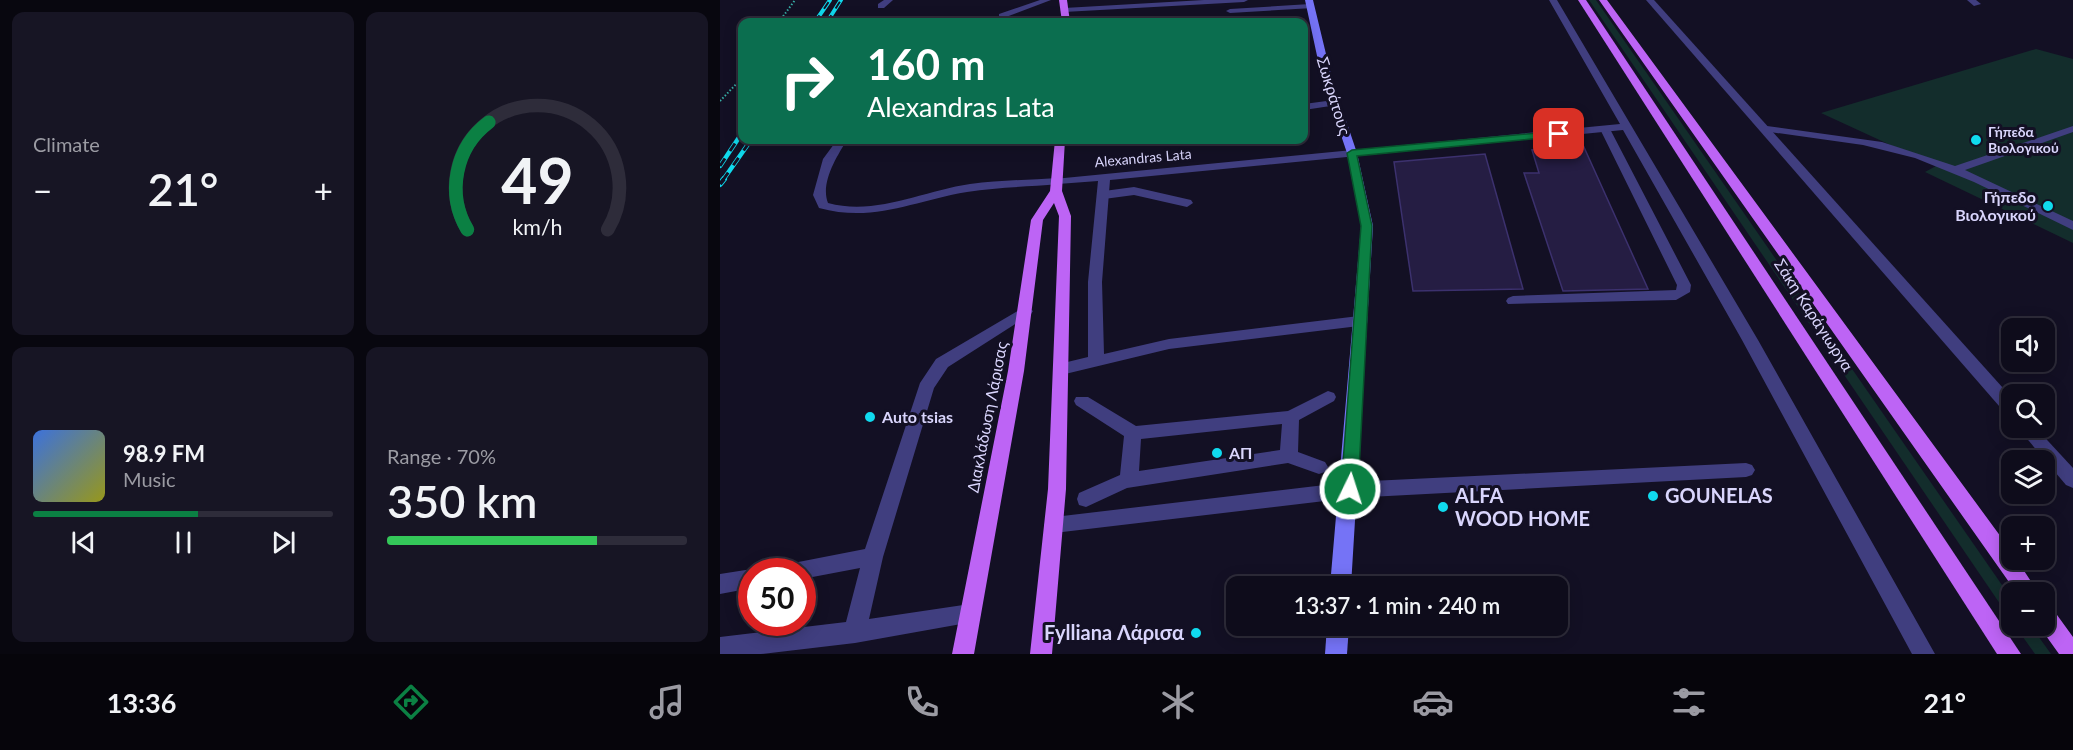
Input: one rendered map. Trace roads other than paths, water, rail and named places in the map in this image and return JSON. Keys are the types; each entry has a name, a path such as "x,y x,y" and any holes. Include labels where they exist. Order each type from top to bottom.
{"main road":[{"path":"1063,0 1065,18"},
{"name":"Σάκη Καράγιωργα","path":"1582,0 2010,654"},
{"name":"Σάκη Καράγιωργα","path":"1603,0 2021,582"},
{"name":"Σωκράτους","path":"1309,3 1334,103 1352,153 1366,226 1350,489 1342,576"},
{"path":"1041,654 1054,525 1060,369 1065,216 1057,186 1060,144"},
{"name":"Διακλάδωση Λάρισας","path":"963,654 1026,311 1037,220 1057,186"},
{"path":"2055,630 2073,654"},
{"path":"1336,654 1337,636"}],"street":[{"path":"881,6 889,0"},
{"path":"1002,15 1047,0"},
{"path":"1064,9 1085,4 1244,0"},
{"path":"1553,0 1750,340 1924,654"},
{"path":"1650,0 1767,129 2001,397"},
{"path":"1230,11 1309,3"},
{"path":"1308,106 1334,103"},
{"name":"Alexandras Lata","path":"839,144 829,159 819,195 823,205 839,212 880,208 968,188 1057,186 1104,177 1625,127"},
{"path":"1513,301 1676,296 1683,292 1684,285 1605,129"},
{"path":"1767,129 1830,136 1889,147 1954,170 2073,226"},
{"path":"1954,170 2073,129"},
{"path":"1096,360 1095,282 1104,177"},
{"path":"1104,195 1134,191 1188,203"},
{"path":"855,632 873,557 926,387 942,363 1026,311"},
{"path":"1060,369 1169,344 1359,321"},
{"path":"1082,400 1133,433 1291,417 1328,397"},
{"path":"1289,456 1291,417"},
{"path":"1086,499 1129,479 1133,433"},
{"path":"2035,438 2073,480"},
{"path":"1125,481 1289,456 1319,467"},
{"path":"1054,525 1350,489 1746,470"},
{"path":"816,567 873,557"},
{"path":"720,584 738,581"},
{"path":"720,648 855,632 970,614"}],"railway":[{"path":"818,18 830,0"},
{"path":"830,18 841,0"},
{"path":"720,166 738,139"},
{"path":"723,180 748,144"},
{"path":"720,184 724,179"}],"place":[{"name":"Γήπεδα Βιολογικού","path":"1976,140"},
{"name":"Γήπεδο Βιολογικού","path":"2048,206"},
{"name":"Auto tsias","path":"870,417"},
{"name":"ΑΠ","path":"1217,453"},
{"name":"GOUNELAS","path":"1653,496"},
{"name":"ALFA WOOD HOME","path":"1443,507"},
{"name":"Fylliana Λάρισα","path":"1196,633"}]}
